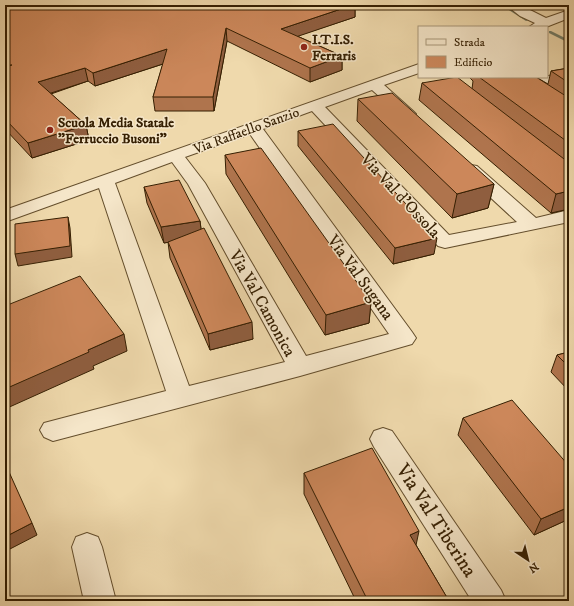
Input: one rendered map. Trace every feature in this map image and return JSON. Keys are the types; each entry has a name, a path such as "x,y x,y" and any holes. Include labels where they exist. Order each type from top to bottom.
{"street":[{"path":"512,5 540,25 565,19"},
{"name":"Via Raffaello Sanzio","path":"5,216 418,68"},
{"path":"523,81 569,76"},
{"path":"523,81 546,96"},
{"path":"374,84 421,126"},
{"name":"Via Val d'Ossola","path":"315,105 444,242 532,225"},
{"name":"Via Val Sugana","path":"253,127 404,338 300,367"},
{"name":"Via Val Camonica","path":"53,430 300,367 196,183 175,155"},
{"path":"456,157 532,225 569,216"},
{"path":"105,180 181,398"},
{"name":"Via Val Tiberina","path":"384,439 490,601"},
{"path":"87,547 100,601"}],"building":[{"path":"5,5 353,5 281,29 342,56 310,68 226,28 213,97 153,97 167,49 93,73 85,68 38,82 86,125 28,143 5,119 5,67 12,65 5,65"},
{"path":"569,68 569,83 551,71"},
{"path":"458,78 569,162 569,191 556,194 422,83"},
{"path":"480,78 538,78 569,98 569,143"},
{"path":"392,93 494,184 457,194 358,99"},
{"path":"333,124 437,238 395,248 298,131"},
{"path":"261,148 371,302 326,315 225,155"},
{"path":"179,180 200,221 161,227 144,187"},
{"path":"68,217 70,246 15,254 15,224"},
{"path":"204,228 252,322 208,334 168,242"},
{"path":"80,276 124,334 88,350 89,352 5,389 5,306"},
{"path":"569,352 569,367 557,355"},
{"path":"512,400 569,466 569,507 541,519 463,418"},
{"path":"372,448 419,531 410,535 449,601 368,601 304,473"},
{"path":"5,463 32,523 5,537"}],"waterway":[{"path":"503,5 527,20"},
{"path":"550,32 569,42"}],"place":[{"name":"I.T.I.S. Ferraris","path":"304,47"},
{"name":"Scuola Media Statale \"Ferruccio Busoni\"","path":"50,130"}]}
